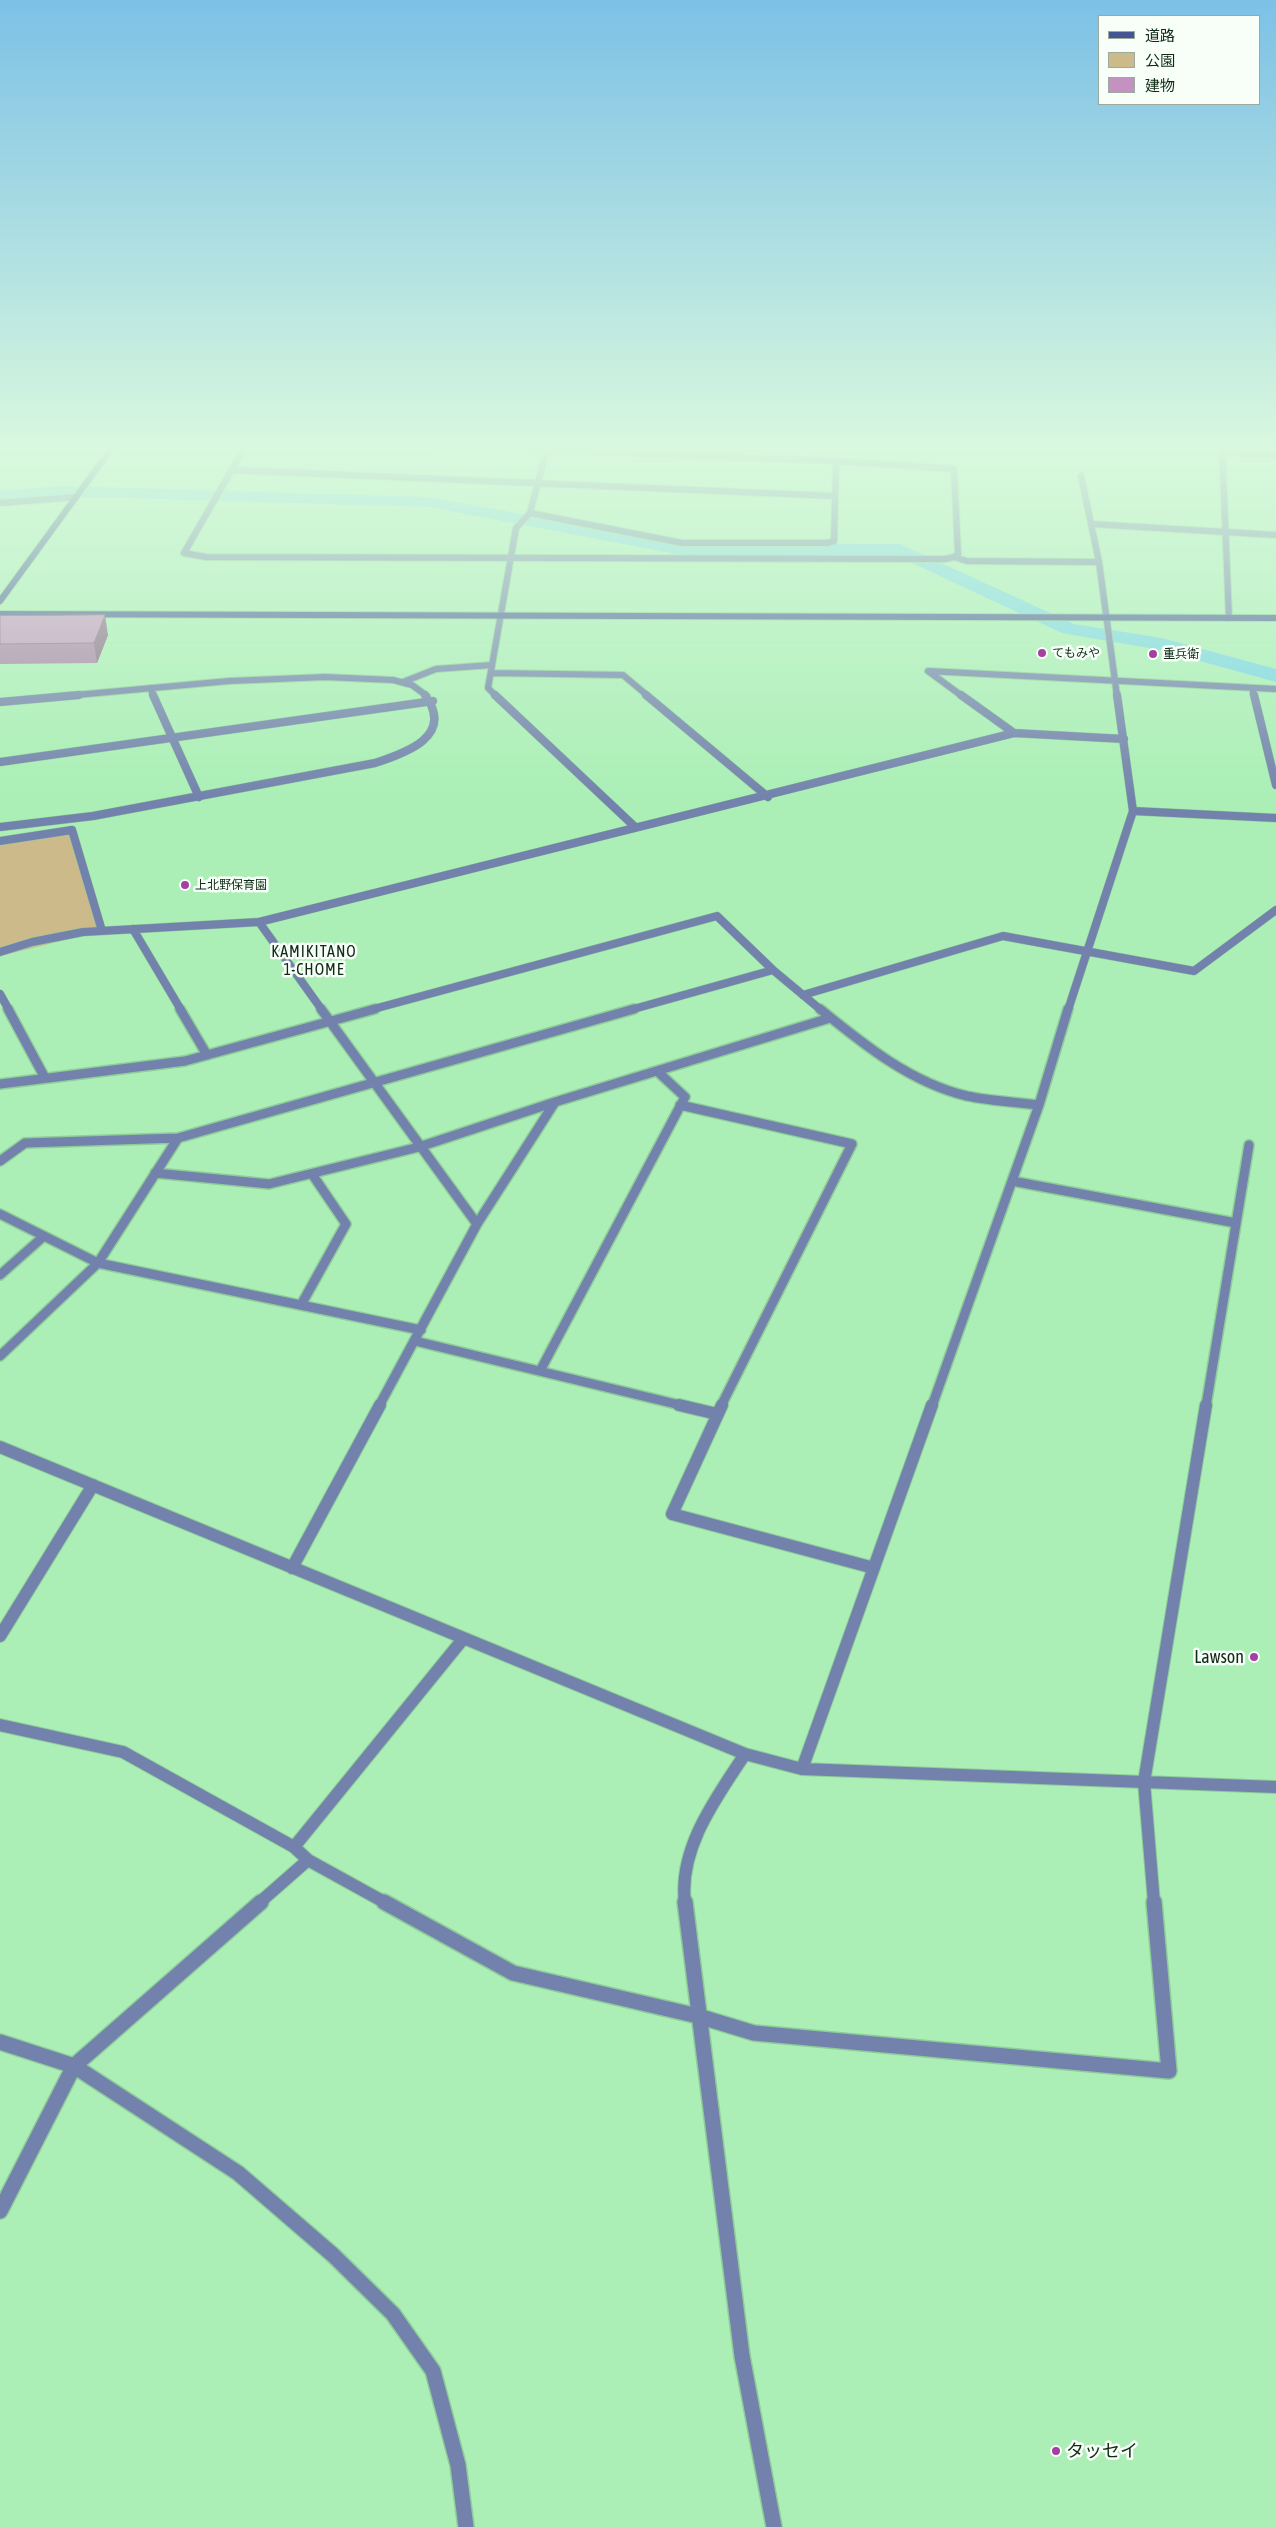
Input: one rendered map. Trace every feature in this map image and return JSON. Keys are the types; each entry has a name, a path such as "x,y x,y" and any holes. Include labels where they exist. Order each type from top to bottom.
{"main road":[{"path":"0,601 28,563"},
{"path":"0,614 501,614 1276,618"}],"street":[{"path":"508,563 488,688 634,826"},
{"path":"802,1769 1039,1105 1086,952 1133,811 1099,563"},
{"path":"1227,563 1229,618"},
{"path":"402,682 420,672 439,666 492,665"},
{"path":"1014,734 928,671 1276,689"},
{"path":"491,674 623,675 768,796"},
{"path":"0,702 150,688 286,678 340,677 402,682 423,690 432,701 434,724 426,739 406,754 376,763 93,816 0,827"},
{"path":"150,688 199,797"},
{"path":"1252,688 1276,785"},
{"path":"0,762 432,701"},
{"path":"0,952 32,942 83,932 237,925 259,922 634,826 768,796 1014,734 1124,739"},
{"path":"1133,811 1276,818"},
{"path":"0,841 72,830 102,931"},
{"path":"803,995 1002,936 1194,971 1276,910"},
{"path":"0,1084 186,1061 717,916 773,970 830,1018 904,1071 958,1093 1039,1105"},
{"path":"259,922 419,1147 477,1224"},
{"path":"133,929 207,1055"},
{"path":"0,1162 25,1144 178,1138 773,970"},
{"path":"0,994 45,1078"},
{"path":"155,1173 269,1184 419,1147 555,1102 830,1018"},
{"path":"540,1372 685,1097 656,1071"},
{"path":"292,1568 477,1224 555,1102"},
{"path":"680,1105 852,1144 717,1414 672,1514 874,1568"},
{"path":"0,1356 98,1263 178,1138"},
{"path":"0,1725 123,1752 294,1847 308,1860 513,1973 698,2016 754,2033 1169,2071 1144,1782 1249,1145"},
{"path":"301,1305 346,1224 312,1174"},
{"path":"1012,1181 1236,1223"},
{"path":"0,1214 98,1263 421,1330"},
{"path":"0,1275 44,1236"},
{"path":"415,1341 717,1414"},
{"path":"0,1447 745,1754 802,1769 1276,1787"},
{"path":"0,1636 93,1485"},
{"path":"294,1847 463,1638"},
{"path":"745,1754 697,1831 685,1874 684,1896 742,2356 763,2477 774,2527"},
{"path":"0,2211 74,2066 308,1860"},
{"path":"0,2042 74,2066 238,2173 333,2254 393,2314 433,2371 458,2465 466,2527"}],"green space":[{"path":"73,834 102,931 0,956 0,844"}],"building":[{"path":"105,615 94,643 0,644 0,616"}],"waterway":[{"path":"928,563 1069,629 1162,644 1276,676"}],"place":[{"name":"てもみや","path":"1042,653"},
{"name":"重兵衛","path":"1153,654"},
{"name":"上北野保育園","path":"185,885"},
{"name":"Lawson","path":"1254,1657"},
{"name":"タッセイ","path":"1056,2451"}],"district":[{"name":"KAMIKITANO 1-CHOME","path":"314,961"}]}
